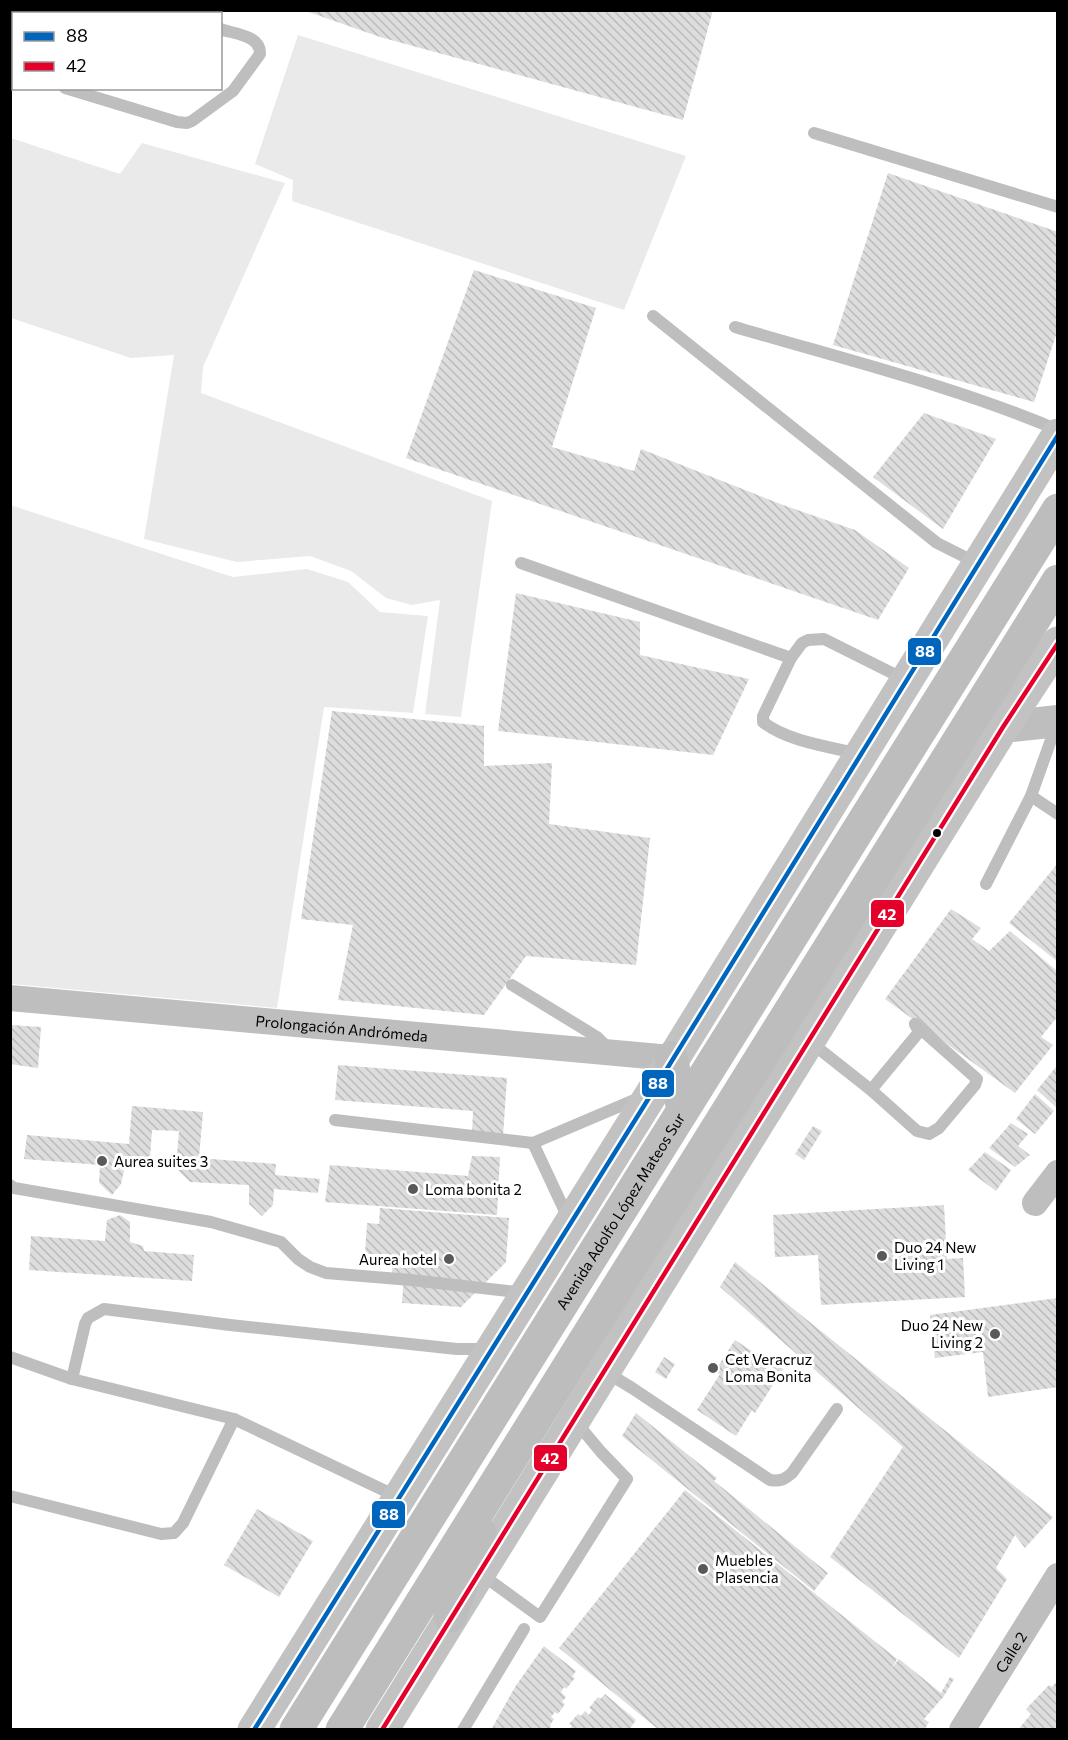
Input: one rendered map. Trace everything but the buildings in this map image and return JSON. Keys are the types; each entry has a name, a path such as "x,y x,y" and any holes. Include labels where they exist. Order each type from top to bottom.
{"main road":[{"path":"254,1730 1058,435"},
{"name":"Avenida Adolfo López Mateos Sur","path":"296,1730 1058,510"},
{"path":"342,1730 1058,581"},
{"path":"382,1730 477,1572 1003,727 1058,643"},
{"path":"671,1058 683,1109"},
{"path":"450,1616 504,1469"}],"street":[{"path":"1003,727 1057,721"},
{"name":"Prolongación Andrómeda","path":"10,998 671,1058"},
{"path":"1035,1203 1058,1173"},
{"name":"Calle 2","path":"962,1730 1058,1575"}],"lane":[{"path":"72,90 177,122 192,121 233,91 261,54 260,46 254,39 222,30"},
{"path":"814,133 1058,207"},
{"path":"653,316 937,543 978,563"},
{"path":"735,327 923,383 1024,416 1058,430"},
{"path":"521,563 791,658"},
{"path":"860,754 806,741 775,730 763,722 763,716 791,658 808,640 824,639 906,680"},
{"path":"986,884 1030,796 1057,721"},
{"path":"1030,796 1058,814"},
{"path":"512,986 597,1037 613,1053"},
{"path":"809,1041 871,1090 917,1131 929,1134 939,1128 975,1085 977,1079 915,1024 919,1032 871,1090"},
{"path":"335,1120 533,1143 651,1093"},
{"path":"533,1143 570,1222"},
{"path":"10,1185 14,1188 211,1222 281,1242 298,1259 326,1273 526,1293"},
{"path":"72,1379 85,1324 88,1318 104,1309 230,1325 445,1347 491,1349"},
{"path":"10,1357 72,1379 234,1419 399,1497"},
{"path":"603,1371 770,1480 786,1479 792,1473 837,1409"},
{"path":"477,1572 540,1617 627,1479 601,1452 574,1418"},
{"path":"10,1496 161,1534 174,1533 183,1523 234,1419"},
{"path":"463,1730 524,1629"}],"shaded area":[{"path":"298,35 686,156 624,310 292,201 293,180 255,164"},
{"path":"11,138 120,174 142,143 285,183 203,367 201,393 492,501 461,717 425,714 440,600 412,605 386,598 351,571 310,556 237,562 144,539 174,355 131,358 11,318"},
{"path":"10,505 233,577 307,569 348,582 380,612 428,616 413,713 324,707 277,1008 11,984"}],"transit line":[{"name":"88","path":"254,1730 652,1093 1058,435"},
{"name":"42","path":"382,1730 1003,727 1058,643"}],"place":[{"name":"Aurea suites 3","path":"102,1161"},
{"name":"Loma bonita 2","path":"413,1189"},
{"name":"Duo 24 New Living 1","path":"882,1256"},
{"name":"Aurea hotel","path":"449,1259"},
{"name":"Duo 24 New Living 2","path":"995,1334"},
{"name":"Cet Veracruz Loma Bonita","path":"713,1368"},
{"name":"Muebles Plasencia","path":"703,1569"}]}
